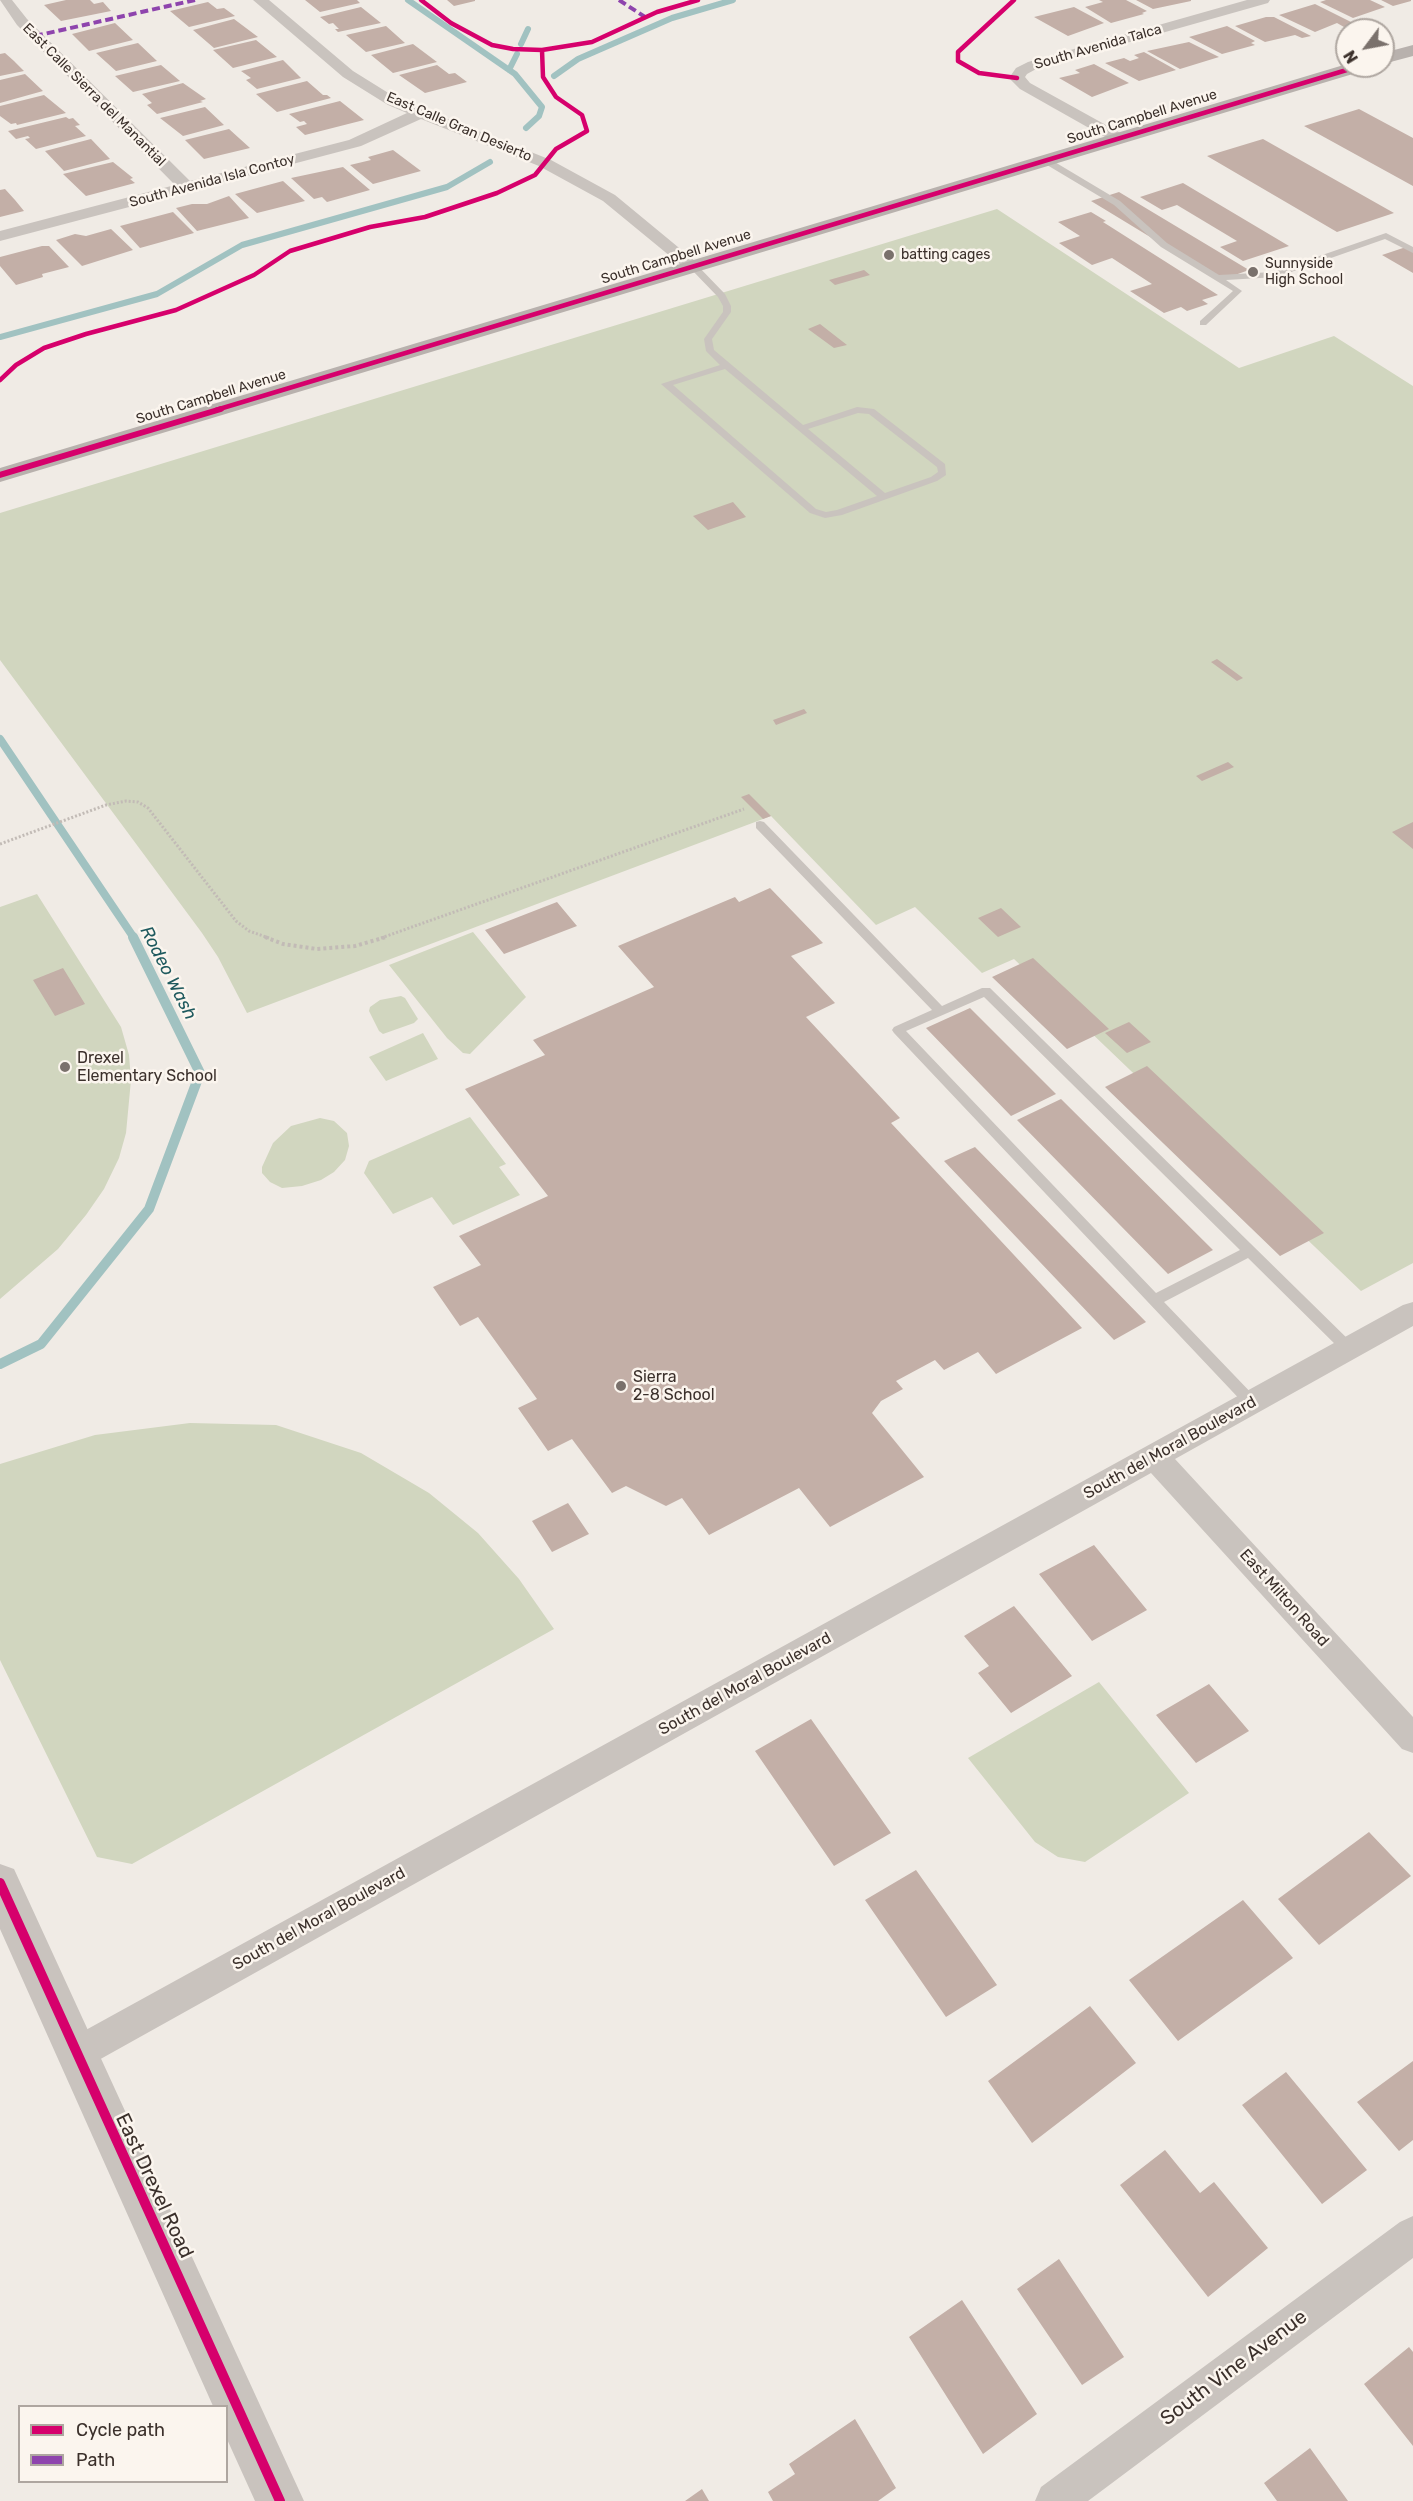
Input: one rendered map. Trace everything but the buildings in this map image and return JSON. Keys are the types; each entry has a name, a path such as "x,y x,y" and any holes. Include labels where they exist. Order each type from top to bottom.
{"main road":[{"path":"1395,55 1413,50"},
{"name":"South Campbell Avenue","path":"0,475 1335,73"}],"street":[{"name":"East Calle Sierra del Manantial","path":"5,0 22,22 186,187"},
{"name":"East Calle Gran Desierto","path":"260,0 348,74 393,102 545,163 609,198 693,266"},
{"name":"South Avenida Talca","path":"1118,138 1025,86 1017,78 1021,71 1033,65 1263,0"},
{"name":"South Avenida Isla Contoy","path":"0,236 355,144 420,113"},
{"name":"South del Moral Boulevard","path":"76,2054 1413,1313"},
{"name":"East Milton Road","path":"1155,1457 1413,1738"},
{"name":"East Drexel Road","path":"0,1883 280,2501"},
{"name":"South Vine Avenue","path":"1055,2501 1413,2235"}],"lane":[{"path":"1045,160 1117,204 1164,245 1238,291 1203,322"},
{"path":"1216,278 1274,274 1386,236 1413,250"},
{"path":"693,266 722,296 727,306 727,312 708,339 710,351 884,497"},
{"path":"726,366 666,384 813,511 825,515 832,514 934,479 943,473 942,466 871,411 857,410 802,428"},
{"path":"760,825 940,1011"},
{"path":"1252,1403 898,1030 986,991 1349,1349"},
{"path":"1154,1301 1249,1251"}],"path":[{"path":"2,843 106,805 133,801 148,808 224,908 249,931 283,944 317,949 355,946 378,939 744,808 760,825"}],"green space":[{"path":"997,209 1239,368 1334,336 1413,386 1413,1263 1361,1291 1014,959 982,973 915,907 876,925 771,816 247,1013 218,957 202,933 0,660 0,513"},
{"name":"Drexel Elementary School","path":"37,894 121,1027 129,1055 131,1080 126,1133 119,1158 104,1189 58,1249 0,1299 0,907"},
{"path":"473,932 526,997 470,1054 463,1053 447,1038 389,965"},
{"path":"401,996 405,998 418,1019 414,1023 383,1034 379,1031 369,1011 370,1007 380,1000"},
{"path":"423,1033 438,1059 386,1081 369,1057"},
{"path":"470,1117 506,1164 499,1167 520,1195 453,1225 432,1197 393,1214 364,1173 369,1161"},
{"path":"320,1118 334,1121 347,1133 349,1146 345,1160 334,1172 321,1180 302,1186 282,1188 270,1182 262,1173 262,1167 273,1143 291,1126"},
{"path":"190,1423 276,1425 361,1453 429,1493 478,1533 519,1579 554,1629 132,1864 97,1857 0,1660 0,1464 95,1435"},
{"path":"1099,1682 1189,1793 1085,1862 1058,1857 1035,1842 968,1758"}],"waterway":[{"path":"408,0 509,70"},
{"path":"554,76 578,59 672,18 733,0"},
{"path":"521,44 528,29"},
{"path":"509,70 517,54"},
{"path":"509,70 542,107 539,116 526,128"},
{"path":"0,337 157,294 242,245 447,187 490,162"},
{"name":"Rodeo Wash","path":"0,739 134,938"},
{"name":"Rodeo Wash","path":"0,1364 41,1344 149,1209 200,1073 133,937"}],"marked path":[{"path":"35,36 195,0"},
{"path":"619,0 645,17"}],"cycle path":[{"path":"421,0 451,23 492,45 513,49 542,50 592,42 657,12 698,0"},
{"path":"1014,0 958,52 958,61 979,73 1017,78"},
{"path":"0,380 16,365 44,348 86,334 176,310 254,275 290,251 370,227 425,217 497,193 535,175 556,149 587,131 582,115 556,97 543,77 542,50"},
{"path":"0,475 1335,74"},
{"path":"0,1883 280,2501"}],"place":[{"name":"batting cages","path":"889,255"},
{"name":"Sunnyside High School","path":"1253,272"},
{"name":"Drexel Elementary School","path":"65,1067"},
{"name":"Sierra 2-8 School","path":"621,1386"}]}
